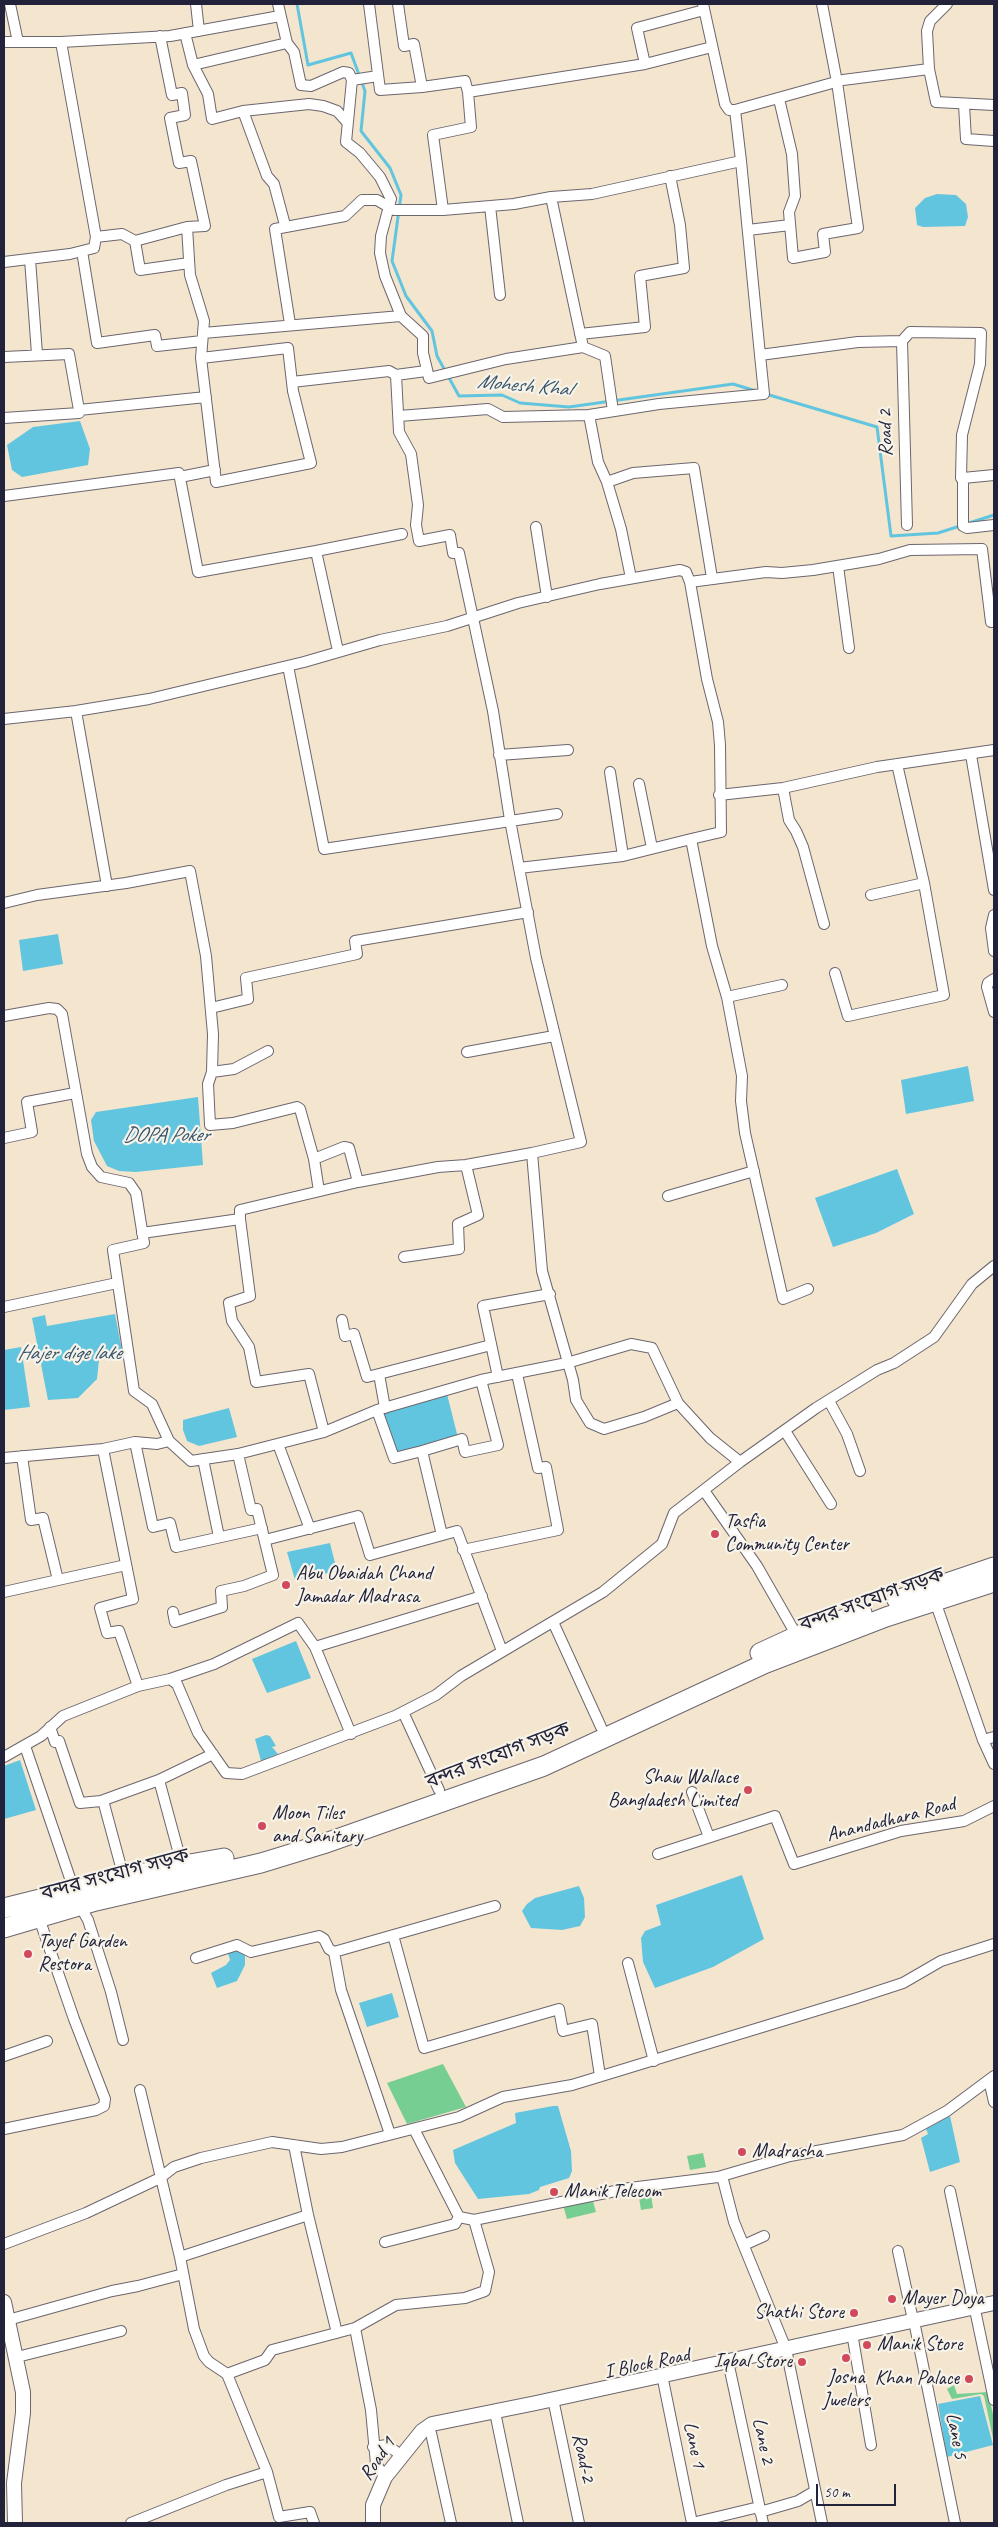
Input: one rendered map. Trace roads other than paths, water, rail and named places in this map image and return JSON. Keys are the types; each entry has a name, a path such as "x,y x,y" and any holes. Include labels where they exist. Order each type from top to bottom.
{"highway":[{"name":"বন্দর সংযোগ সড়ক","path":"4,1928 39,1918 77,1898 124,1878 182,1865 258,1853 292,1844 516,1763 600,1727 797,1636 994,1567"},
{"name":"বন্দর সংযোগ সড়ক","path":"4,1908 77,1898 294,1853 544,1766 764,1664 935,1601 994,1582"}],"street":[{"path":"10,4 18,42"},
{"path":"196,4 200,31"},
{"path":"278,4 287,43 294,52 301,85 312,86 343,72 349,73 352,80 346,142 360,153 380,177 391,199 390,209 381,236 380,253 385,276 401,316 423,336 426,371 429,378 506,359 583,346 605,356 613,412"},
{"path":"369,4 380,90 465,81 468,92 471,127 433,135 442,210"},
{"path":"398,4 404,46 414,44 422,87"},
{"path":"779,99 792,154 795,196 788,212 794,258 825,252 823,234 858,228 837,82 822,4"},
{"path":"947,4 930,21 927,31 929,69 936,102 964,105 994,105"},
{"path":"645,64 636,28 703,7 727,108 735,110 837,82 874,75 929,69"},
{"path":"4,42 61,42 160,36 200,31 280,16"},
{"path":"185,33 193,65 208,94 212,119 243,112 309,104 337,111 347,122"},
{"path":"96,237 122,234 135,241 187,227 204,226 191,161 178,163 170,118 185,115 182,93 172,95 160,36"},
{"path":"4,262 94,248 96,237 61,42"},
{"path":"193,65 287,43"},
{"path":"468,92 645,64 712,47"},
{"path":"352,80 378,76"},
{"path":"964,105 966,139 994,141"},
{"path":"399,416 488,409 503,417 589,415 659,404 764,394 735,110"},
{"path":"243,112 267,176 274,184 285,225"},
{"path":"290,324 275,229 285,225 345,216 362,200 377,200 390,209 442,210 490,206 551,197 592,194 741,161"},
{"path":"580,334 645,327 640,276 684,268 680,225 670,176"},
{"path":"551,197 583,346"},
{"path":"490,206 500,295"},
{"path":"748,230 790,225"},
{"path":"187,227 190,275 204,321 201,358 216,482 311,463 292,382 288,348 201,358"},
{"path":"135,241 140,270 189,263"},
{"path":"82,251 97,343 155,336 157,346 290,324 401,316"},
{"path":"30,259 37,354"},
{"path":"760,354 858,342 902,341 910,332 981,333 980,364 962,435 963,526 967,528 994,525"},
{"name":"Road 2","path":"902,341 907,525"},
{"path":"4,356 69,354 79,410"},
{"path":"292,382 389,371 396,375 426,371"},
{"path":"324,1432 309,1374 256,1382 249,1347 232,1321 229,1303 250,1296 240,1210 358,1182 438,1167 466,1165 580,1142 554,1036 528,912 473,616 459,553 453,553 450,535 419,541 416,525 418,505 411,454 399,432 396,375"},
{"path":"4,418 79,413 79,410 206,397"},
{"path":"589,415 598,462 607,482 621,529 631,578"},
{"path":"607,482 632,474 694,468 712,578"},
{"path":"180,477 215,470"},
{"path":"4,496 179,473 198,572 402,534"},
{"path":"963,478 994,475"},
{"path":"536,527 547,597"},
{"path":"690,582 766,572 782,573 838,566 910,550 982,549 991,622 994,622"},
{"path":"316,551 338,652"},
{"path":"838,566 848,648"},
{"path":"4,719 76,711 149,699 288,666 380,640 447,626 500,607 631,578 680,570 686,572 690,582 707,679 718,722 721,832 623,856 519,868"},
{"path":"288,666 324,849 557,814"},
{"path":"76,711 106,886"},
{"path":"499,755 568,750"},
{"path":"719,795 783,788 897,764 971,755 994,750"},
{"path":"971,755 994,890"},
{"path":"835,973 848,1016 944,995 924,883 897,764"},
{"path":"610,772 623,856"},
{"path":"640,784 652,848"},
{"path":"783,788 789,820 796,830 803,847 824,924"},
{"path":"691,839 712,946 727,997 742,1076 745,1133 783,1299 808,1288"},
{"path":"4,903 37,895 106,886 190,871 206,956 211,1008 212,1072 208,1084 210,1125 233,1123 296,1107 300,1110 314,1159 319,1191"},
{"path":"871,894 924,883"},
{"path":"211,1008 248,999 246,978 357,954 355,942 528,912"},
{"path":"994,915 991,928 994,950"},
{"path":"994,980 988,983 987,988 994,1012"},
{"path":"727,997 782,985"},
{"path":"4,1016 49,1008 57,1009 62,1014 75,1093 87,1154 92,1167 101,1177 129,1183 136,1193 144,1243 113,1250 134,1391 152,1404 169,1441 191,1461 238,1454 324,1432 381,1409 482,1380 567,1363 631,1344 652,1348 678,1403 710,1438 740,1462"},
{"path":"467,1052 554,1036"},
{"path":"212,1072 234,1068 268,1051"},
{"path":"4,1138 32,1132 28,1102 75,1093"},
{"path":"314,1159 344,1147 349,1148 358,1182"},
{"path":"532,1153 542,1270 573,1380 576,1400 585,1418 590,1423 604,1429 644,1417 678,1403"},
{"path":"404,1257 459,1248 458,1224 476,1218 478,1215 466,1165"},
{"path":"668,1196 754,1171"},
{"path":"142,1234 240,1219"},
{"path":"170,1679 177,1684 198,1733 226,1773 242,1774 351,1734 403,1712 436,1695 461,1676 603,1592 662,1544 674,1513 705,1492 740,1462 829,1401 878,1370 894,1363 934,1336 972,1284 994,1266"},
{"path":"4,1307 117,1283"},
{"path":"498,1377 483,1306 550,1294"},
{"path":"342,1320 345,1336 354,1334 367,1377 491,1345"},
{"path":"379,1374 381,1409 394,1458 462,1439 465,1452 498,1445 482,1380"},
{"path":"463,1550 558,1530 546,1468 538,1468 517,1374"},
{"path":"829,1401 848,1434 860,1471"},
{"path":"785,1432 831,1504"},
{"path":"4,1458 104,1449 135,1442 157,1444 169,1441"},
{"path":"135,1442 153,1527 170,1523 176,1547 262,1528"},
{"path":"278,1444 310,1528"},
{"path":"104,1449 132,1599 100,1608 107,1633 119,1631 138,1686"},
{"path":"422,1451 442,1536"},
{"path":"173,1612 175,1622 222,1608 221,1591 244,1586 273,1575 257,1509 251,1510 238,1454"},
{"path":"22,1456 31,1520 43,1518 58,1580"},
{"path":"203,1459 219,1537"},
{"path":"705,1492 757,1566 797,1636"},
{"path":"264,1540 358,1516 370,1555 457,1531 502,1651"},
{"path":"4,1592 126,1564"},
{"path":"316,1647 482,1596"},
{"path":"935,1601 983,1740 994,1764"},
{"path":"553,1622 600,1727"},
{"path":"4,1757 26,1746 63,1716 138,1686 170,1679 214,1664 298,1623 316,1647 351,1734"},
{"path":"403,1712 439,1790"},
{"path":"50,1727 55,1742 60,1741 80,1803 101,1801 159,1780 213,1754"},
{"path":"983,1740 994,1737"},
{"path":"26,1746 77,1898 88,1920 112,1992 123,2040"},
{"path":"159,1780 182,1865"},
{"path":"658,1854 709,1837 692,1792"},
{"path":"101,1801 104,1804 124,1878"},
{"name":"Anandadhara Road","path":"709,1837 775,1816 794,1864 901,1831 964,1821 994,1806"},
{"path":"334,1952 495,1906"},
{"path":"4,2129 96,2110 104,2106 105,2099 74,2019 39,1918"},
{"path":"393,1935 424,2048 559,2009 563,2031 592,2024 600,2076"},
{"path":"196,1958 237,1945 251,1952 319,1936 334,1952 341,1990 390,2134"},
{"path":"4,2244 86,2214 160,2178 174,2167 201,2158 272,2142 321,2149 342,2147 459,2117 503,2097 572,2085 903,1983 941,1961 994,1944"},
{"path":"628,1963 654,2061"},
{"path":"4,2056 47,2041"},
{"path":"459,2217 474,2220 630,2188 722,2176 790,2156 903,2134 947,2111 992,2078"},
{"path":"992,2078 994,2102"},
{"path":"140,2090 180,2257 194,2329 204,2356 209,2362 227,2374 266,2472 278,2517 310,2512 314,2523"},
{"path":"414,2129 459,2217"},
{"path":"294,2145 308,2215 337,2333"},
{"path":"722,2176 734,2222 787,2351 822,2523"},
{"path":"950,2191 994,2400"},
{"path":"180,2257 308,2215"},
{"path":"385,2242 455,2224 459,2217"},
{"path":"227,2374 265,2360 272,2350 355,2328 396,2305 465,2298 485,2290 489,2272 474,2220"},
{"path":"744,2245 764,2236"},
{"name":"Lane 5","path":"898,2251 955,2523"},
{"path":"8,2320 112,2291 183,2274"},
{"path":"4,2302 23,2392 23,2413 14,2483 15,2523"},
{"name":"I Block Road","path":"976,2311 994,2303"},
{"name":"I Block Road","path":"430,2431 853,2336 976,2311 994,2310"},
{"path":"355,2328 371,2410 376,2464 385,2477"},
{"path":"17,2357 121,2330"},
{"path":"853,2336 871,2445"},
{"name":"I Block Road","path":"662,2378 729,2366 787,2351"},
{"name":"Lane 2","path":"729,2366 763,2523"},
{"name":"Lane 1","path":"662,2378 692,2523"},
{"name":"I Block Road","path":"430,2431 445,2426 496,2417 553,2402"},
{"name":"Road-2","path":"553,2402 580,2523"},
{"path":"496,2417 518,2523"},
{"path":"380,2523 379,2513 394,2477 430,2431"},
{"path":"430,2431 451,2523"},
{"name":"Road 1","path":"373,2523 373,2505 385,2477 402,2456 430,2431"},
{"path":"373,2447 386,2445 402,2456"},
{"path":"131,2523 226,2485 266,2472"},
{"path":"692,2523 798,2501 815,2491"}],"water":[{"path":"937,194 956,195 966,204 968,217 965,226 923,227 917,225 915,208 925,198"},
{"path":"80,421 90,449 88,465 22,477 12,470 7,445 33,427"},
{"path":"58,934 63,964 23,971 19,940"},
{"path":"968,1066 974,1101 906,1114 901,1080"},
{"name":"DOPA Poker","path":"198,1097 203,1165 136,1172 119,1171 107,1166 94,1141 91,1120 96,1112"},
{"path":"897,1169 914,1214 876,1233 833,1247 815,1198"},
{"name":"Hajer dige lake","path":"115,1314 123,1356 99,1360 97,1379 78,1398 48,1400 32,1318 45,1315 47,1326"},
{"name":"Hajer dige lake","path":"21,1347 30,1407 4,1410 4,1350"},
{"path":"447,1394 458,1438 396,1455 382,1413"},
{"path":"229,1408 237,1437 199,1446 187,1441 183,1430 183,1420"},
{"path":"330,1543 337,1571 295,1580 287,1552"},
{"path":"296,1641 311,1678 267,1693 252,1659"},
{"path":"266,1735 270,1736 276,1746 272,1747 278,1754 261,1761 255,1739"},
{"path":"20,1760 36,1810 4,1819 4,1766"},
{"path":"742,1875 764,1939 713,1967 655,1988 643,1962 641,1938 645,1931 661,1925 656,1905"},
{"path":"579,1886 584,1898 585,1917 580,1926 562,1930 531,1928 522,1911 527,1904 535,1898"},
{"path":"241,1950 245,1956 245,1965 237,1981 217,1988 211,1973 226,1965 230,1960 228,1953"},
{"path":"392,1993 399,2017 367,2027 359,2003"},
{"path":"558,2106 571,2151 572,2171 569,2178 540,2187 539,2190 529,2194 478,2199 455,2163 453,2150 516,2123 515,2113"},
{"path":"950,2116 960,2162 930,2172 921,2138 928,2134 926,2129"},
{"path":"980,2396 993,2445 947,2457 938,2404"}],"waterway":[{"name":"Mohesh Khal","path":"297,4 308,65 351,53 365,91 361,131 390,168 401,195 392,261 406,296 432,331 437,356 459,396 502,395 520,403 569,407 733,384 756,391"},
{"name":"Mohesh Khal","path":"766,394 877,427 891,536 938,533 960,526"},
{"name":"Mohesh Khal","path":"969,523 994,515"}],"place":[{"name":"Tasfia Community Center","path":"715,1534"},
{"name":"Abu Obaidah Chand Jamadar Madrasa","path":"286,1585"},
{"name":"Shaw Wallace Bangladesh Limited","path":"748,1790"},
{"name":"Moon Tiles and Sanitary","path":"262,1826"},
{"name":"Tayef Garden Restora","path":"28,1954"},
{"name":"Madrasha","path":"742,2152"},
{"name":"Manik Telecom","path":"554,2192"},
{"name":"Mayer Doya","path":"892,2299"},
{"name":"Shathi Store","path":"854,2313"},
{"name":"Manik Store","path":"867,2345"},
{"name":"Josna Jwelers","path":"846,2358"},
{"name":"Iqbal Store","path":"802,2362"},
{"name":"Khan Palace","path":"969,2379"}]}
